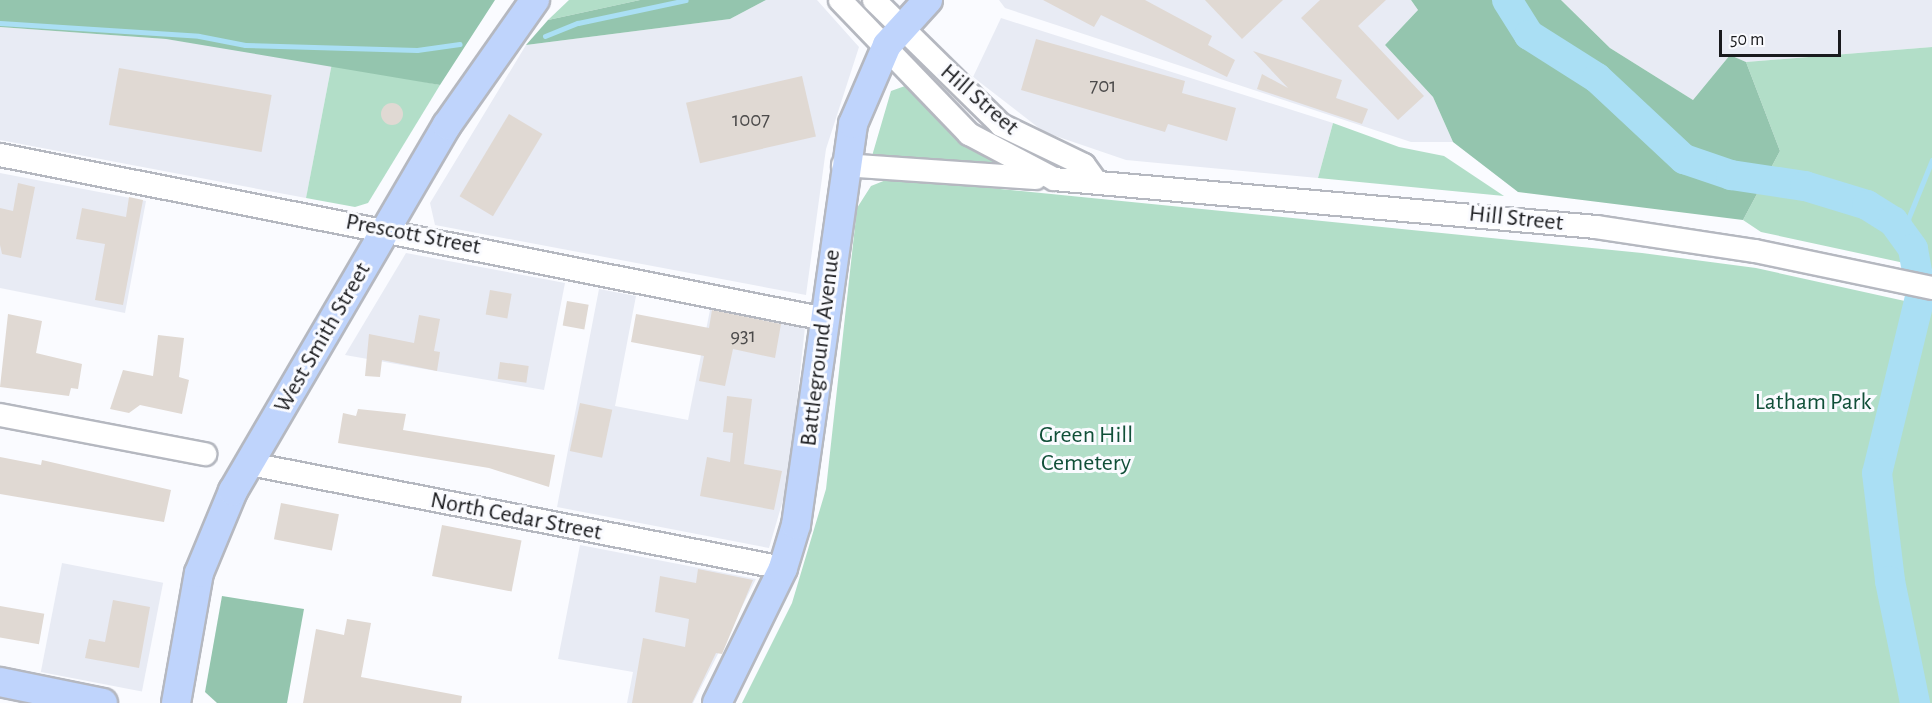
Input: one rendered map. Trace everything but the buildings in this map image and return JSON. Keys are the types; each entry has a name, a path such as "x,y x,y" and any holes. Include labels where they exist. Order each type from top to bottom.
{"main road":[{"name":"West Smith Street","path":"176,703 199,573 250,464 447,125 535,0"},
{"name":"Battleground Avenue","path":"717,703 783,568 806,477 843,165 853,124 894,36 928,0"},
{"path":"0,682 103,703"}],"street":[{"name":"Hill Street","path":"840,0 894,36 1001,125 1084,165 1095,180"},
{"name":"Hill Street","path":"874,0 894,36 969,134 1033,172 1054,179"},
{"name":"Prescott Street","path":"0,155 825,319"},
{"name":"Hill Street","path":"843,165 1095,180 1596,227 1846,270 1932,288"},
{"path":"0,415 205,454"},
{"name":"North Cedar Street","path":"250,464 783,568"}],"shaded area":[{"path":"766,0 817,0 859,47 826,149 806,295 435,225 430,203 526,45 730,19"},
{"path":"999,0 1411,0 1418,10 1385,45 1433,97 1453,142 1411,142 1005,8"},
{"path":"1561,0 1932,0 1932,47 1746,62 1730,55 1693,100 1610,48"},
{"path":"1001,18 1333,123 1318,178 1126,160 1044,132 973,77"},
{"path":"0,27 166,39 332,63 306,198 0,140"},
{"path":"0,173 146,201 125,313 0,288"},
{"path":"406,253 565,283 544,390 345,355"},
{"path":"599,289 636,296 615,406 688,420 710,310 805,327 788,483 769,548 557,507"},
{"path":"580,545 756,579 693,703 627,703 633,672 558,659"},
{"path":"62,563 163,583 142,692 41,672"}],"green space":[{"path":"0,0 495,0 440,85 166,39 0,27"},
{"path":"569,0 640,0 548,20"},
{"path":"640,0 766,0 730,19 526,45 548,20"},
{"path":"1411,0 1561,0 1610,48 1693,100 1730,55 1746,62 1780,151 1743,220 1518,192 1453,142 1433,97 1385,45 1418,10"},
{"path":"1932,47 1932,269 1761,232 1743,220 1780,151 1746,62"},
{"path":"332,63 440,85 368,203 355,207 306,198"},
{"path":"905,86 960,141 1006,169 872,156 891,91"},
{"path":"1333,123 1399,147 1444,156 1504,196 1318,178"},
{"name":"Green Hill Cemetery","path":"891,178 1642,253 1756,268 1932,307 1932,703 742,703 792,603 826,489 857,208 871,186"},
{"path":"222,596 304,609 287,703 217,703 205,692"}],"waterway":[{"path":"545,36 578,23 686,0"},
{"path":"1507,0 1529,35 1597,78 1684,159 1731,175 1805,186 1867,205 1893,221 1913,249 1921,293 1877,473 1890,581 1915,703"},
{"path":"0,23 199,36 245,45 417,50 460,44"},
{"path":"1913,249 1908,219 1932,160"}],"park label":[{"name":"Latham Park","path":"1813,403"}]}
